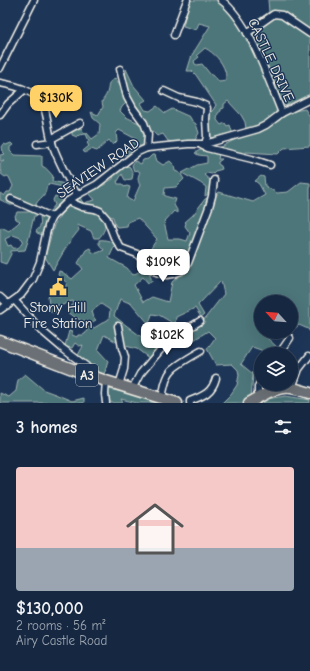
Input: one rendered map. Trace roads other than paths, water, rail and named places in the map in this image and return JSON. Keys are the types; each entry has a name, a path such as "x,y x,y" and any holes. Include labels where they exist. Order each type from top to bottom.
{"main road":[{"name":"A3","path":"0,341 106,381 177,403"},
{"path":"298,390 310,393"},
{"path":"254,401 272,391"}],"street":[{"path":"0,68 34,0"},
{"path":"174,35 187,0"},
{"name":"CASTLE DRIVE","path":"221,0 228,5 241,22 247,33 260,59 282,113"},
{"path":"247,33 274,14 278,14 282,15 310,34"},
{"path":"120,69 127,97 144,123 148,134 147,148"},
{"path":"0,83 15,86 34,94 39,98 44,108 51,141 60,165 77,195"},
{"path":"0,115 8,104 24,90"},
{"path":"164,91 179,98 198,102 206,106 207,137 203,144 207,148 270,165"},
{"name":"SEAVIEW ROAD","path":"0,310 21,295 33,279 40,262 48,224 52,217 68,201 96,184 138,152 147,148 203,144 220,141 244,132 258,129 282,113 310,99"},
{"path":"37,144 51,141 80,123"},
{"path":"68,201 82,207 100,211 107,218 114,237 121,248 137,254 159,274 173,274 181,270 188,263 209,207 214,180"},
{"path":"11,199 52,217"},
{"path":"0,297 9,305"},
{"path":"15,300 42,331 86,366 95,377"},
{"path":"132,389 140,374 167,342 200,321"},
{"path":"118,326 125,357 120,385"},
{"path":"162,398 164,386 172,370 201,351"},
{"path":"298,372 309,356"},
{"path":"190,403 190,401 206,395 214,385 216,378"},
{"path":"106,381 106,403"},
{"path":"254,401 257,391"}],"place":[{"name":"Stony Hill Fire Station","path":"58,287"}]}
